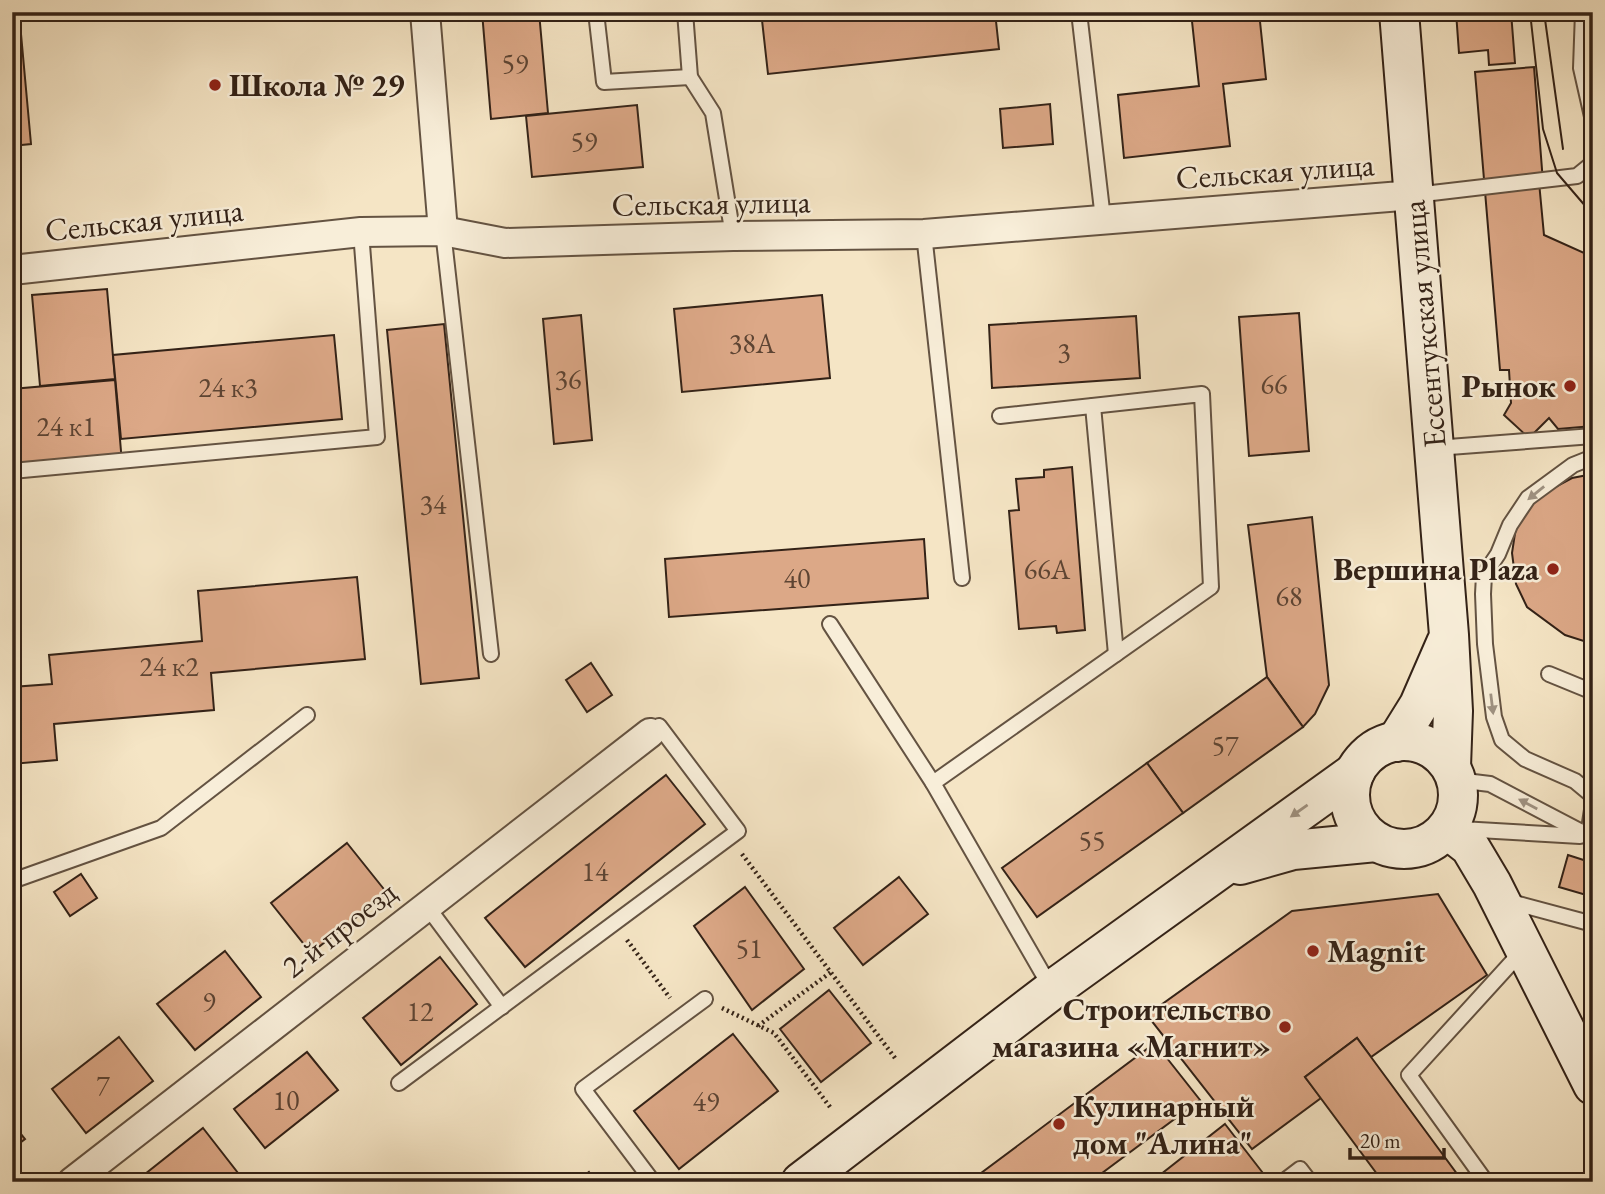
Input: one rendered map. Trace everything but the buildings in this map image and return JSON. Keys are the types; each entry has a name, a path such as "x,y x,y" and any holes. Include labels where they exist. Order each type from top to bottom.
{"street":[{"path":"425,12 443,231"},
{"name":"Ессентукская улица","path":"1399,12 1449,635 1457,807 1447,829"},
{"name":"Сельская улица","path":"12,270 361,232 443,231 505,243 733,236 924,234 1414,195"},
{"name":"Ессентукская улица","path":"1205,878 1355,772 1365,758 1379,747 1396,741 1419,705 1449,635"},
{"name":"2-й проезд","path":"72,1182 650,733"},
{"path":"1396,741 1417,743 1436,751 1454,773"},
{"path":"1355,772 1350,792 1352,811 1361,829 1376,842 1394,848 1414,848 1432,842 1447,829 1470,847 1593,1085"},
{"path":"801,1182 1052,990 1205,878 1259,857 1293,850 1376,842"}],"lane":[{"path":"596,12 604,82 690,76"},
{"path":"685,12 690,76 713,113 733,236"},
{"path":"1079,12 1103,219"},
{"path":"1583,12 1581,68 1593,121"},
{"path":"1414,195 1577,176 1593,163"},
{"path":"443,231 491,654"},
{"path":"12,471 377,437 361,232"},
{"path":"924,234 962,578"},
{"path":"933,783 1211,587 1202,394 1000,416"},
{"path":"1093,406 1116,654"},
{"path":"1435,448 1593,436"},
{"path":"1593,457 1573,465 1528,498 1510,524 1498,554 1484,575 1483,594 1494,716 1502,740 1525,759 1575,780 1593,796"},
{"path":"830,624 933,783 1052,990"},
{"path":"1549,674 1593,692"},
{"path":"12,881 161,828 307,715"},
{"path":"399,1083 738,831 659,726 650,733"},
{"path":"1454,773 1490,784 1590,837"},
{"path":"1590,837 1593,803"},
{"path":"1447,829 1503,830 1590,837"},
{"path":"1499,899 1593,924"},
{"path":"426,905 502,1007"},
{"path":"1486,1182 1409,1075 1524,949"},
{"path":"653,1182 583,1089 705,999"},
{"path":"1283,1182 1300,1169 1310,1182"}],"path":[{"path":"730,838 895,1058"},
{"path":"615,923 683,1015"},
{"path":"758,1026 831,972"},
{"path":"705,999 774,1034 830,1107"}],"tram line":[{"path":"1530,12 1543,129 1557,173 1593,215"},
{"path":"1544,12 1563,149"}],"place":[{"name":"Школа № 29","path":"215,85"},
{"name":"Рынок","path":"1570,386"},
{"name":"Вершина Plaza","path":"1553,569"},
{"name":"Magnit","path":"1313,951"},
{"name":"Строительство магазина «Магнит»","path":"1285,1027"},
{"name":"Кулинарный дом \"Алина\"","path":"1059,1124"}]}
